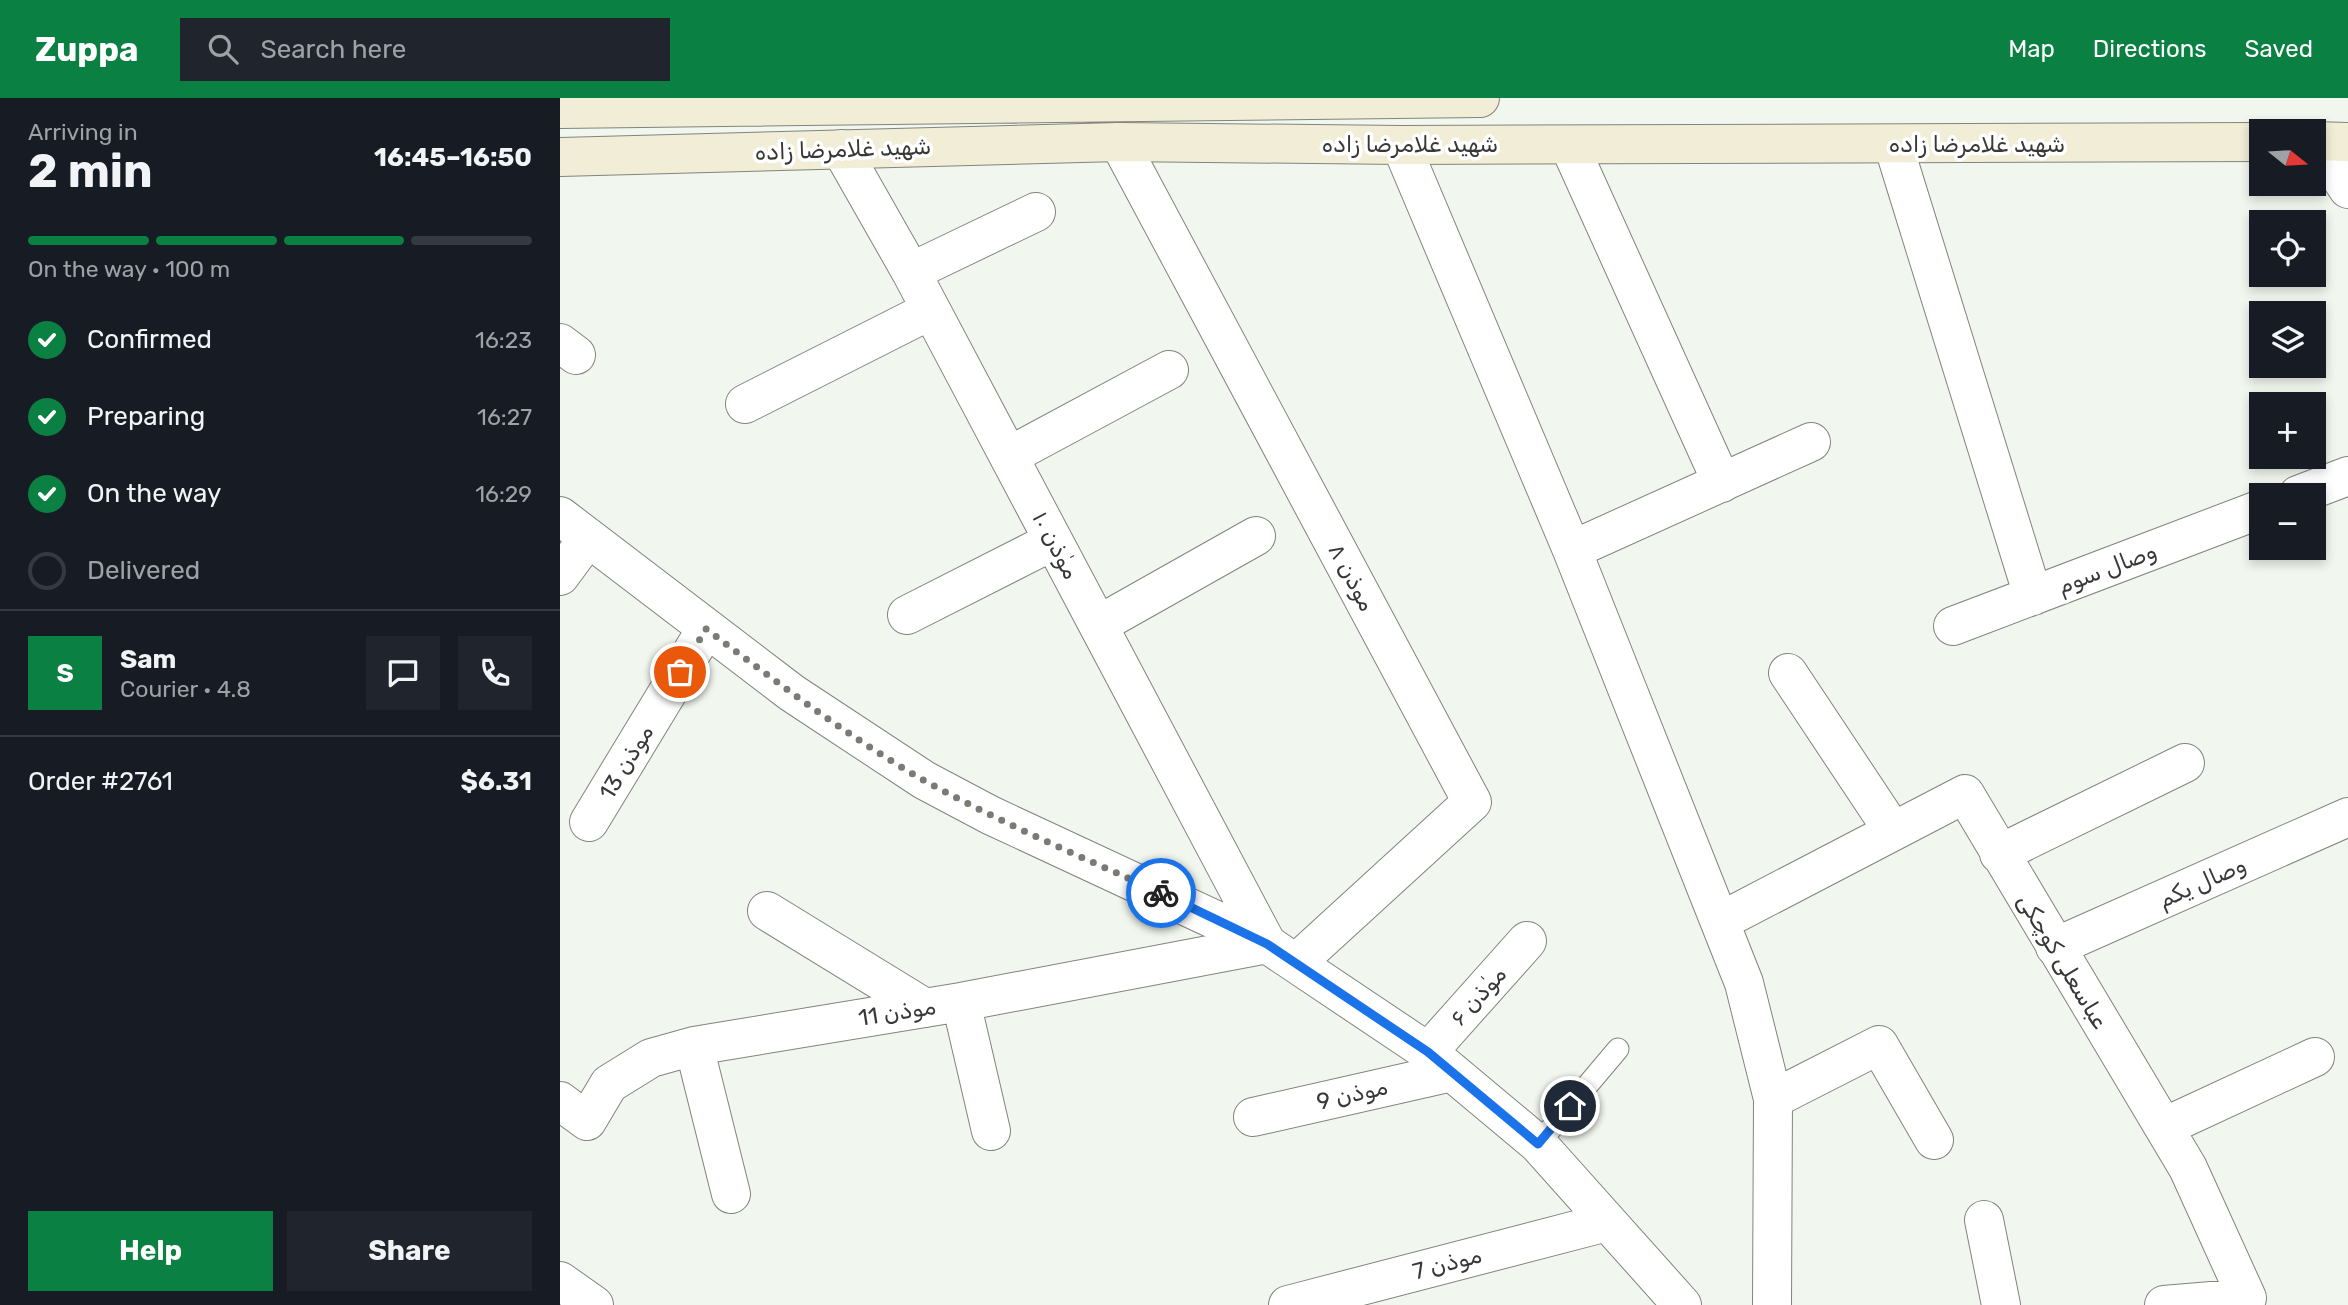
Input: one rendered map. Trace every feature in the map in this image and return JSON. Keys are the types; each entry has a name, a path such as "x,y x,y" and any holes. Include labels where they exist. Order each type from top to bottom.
{"street":[{"name":"شهید غلامرضا زاده","path":"560,109 1480,98"},
{"name":"شهید غلامرضا زاده","path":"560,158 1119,142 1401,145 2249,142"},
{"name":"موذن ۸","path":"1119,142 1472,802 1281,953"},
{"path":"2326,142 2348,189"},
{"path":"1893,144 2033,596"},
{"path":"1401,145 1572,550 1744,983 1773,1099 1772,1305"},
{"path":"1569,145 1722,482"},
{"name":"موٰذن ۱۰","path":"841,149 911,272 1098,625 1281,953"},
{"path":"911,272 1035,212"},
{"path":"745,404 931,310"},
{"path":"1009,456 1169,370"},
{"path":"1572,550 1811,442"},
{"path":"2326,484 2348,476"},
{"name":"وصال سوم","path":"1953,626 2249,514"},
{"path":"560,576 574,527 792,693 924,780 990,815 1281,953 1440,1062 1538,1144 1682,1305"},
{"path":"1098,625 1256,536"},
{"path":"906,615 1053,541"},
{"name":"موذن 13","path":"589,822 706,629"},
{"path":"1788,673 1892,831"},
{"path":"1999,853 2185,763"},
{"name":"عباسعلی کوچکی","path":"1721,921 1965,794 2188,1168 2247,1298 2164,1305"},
{"name":"وصال یکم","path":"2055,947 2348,817"},
{"path":"767,911 943,1005 990,1131"},
{"name":"موٰذن ۶","path":"1440,1062 1527,941"},
{"name":"موذن 11","path":"560,1101 587,1121 609,1084 651,1058 694,1046 1281,953"},
{"path":"1773,1099 1879,1045 1934,1140"},
{"path":"694,1046 731,1194"},
{"path":"2164,1127 2315,1057"},
{"name":"موذن 9","path":"1253,1117 1440,1062"},
{"path":"1984,1220 2001,1305"},
{"name":"موذن 7","path":"1288,1305 1607,1222"}],"lane":[{"path":"1538,1144 1618,1049"}],"way so far":[{"path":"680,672 706,629 792,693 924,780 990,815 1161,893"}],"route":[{"path":"1161,893 1267,944 1428,1052 1538,1144 1570,1106"}]}
